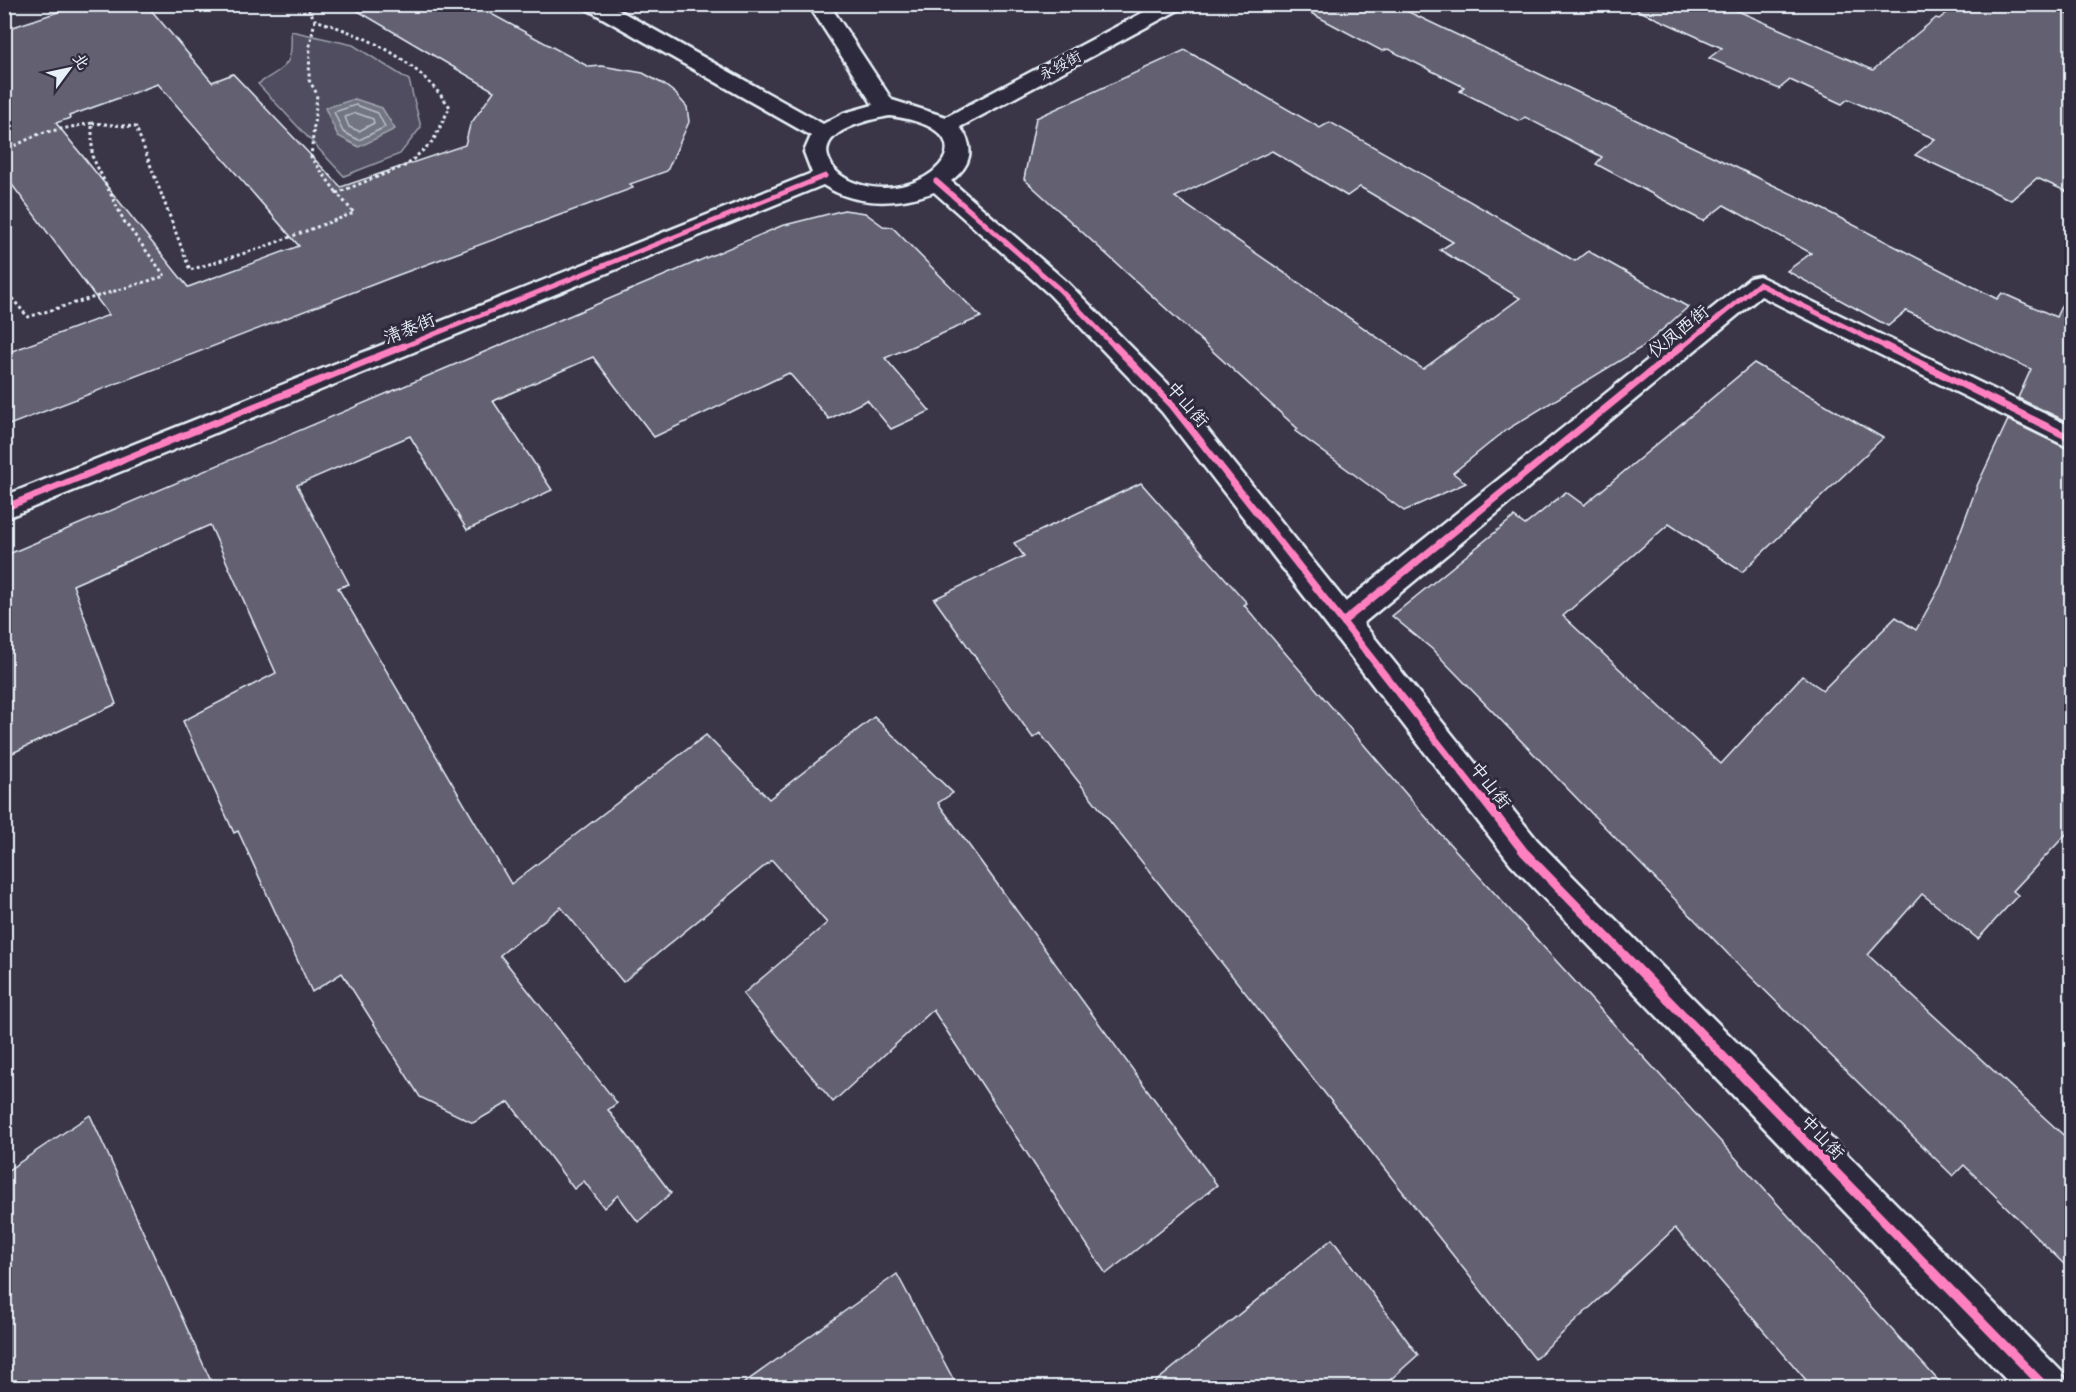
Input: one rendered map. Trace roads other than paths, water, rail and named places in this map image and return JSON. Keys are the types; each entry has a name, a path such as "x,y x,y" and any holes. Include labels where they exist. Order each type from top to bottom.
{"street":[{"path":"592,4 824,134"},
{"path":"818,4 884,105 890,110"},
{"name":"永绥街","path":"946,126 1175,4"},
{"path":"907,110 929,116 946,126 956,138 958,147 955,162 936,181 915,190 889,195 873,194 842,187 825,176 817,163 816,148 824,134 844,120 866,112 907,110"},
{"name":"清泰街","path":"4,508 825,176"},
{"name":"中山街","path":"936,181 1059,289 1172,405 1524,852 2046,1388"},
{"name":"仪凤西街","path":"1344,621 1759,284 2072,440"}],"water":[{"path":"355,99 382,108 395,129 359,147 338,136 325,108"}]}
